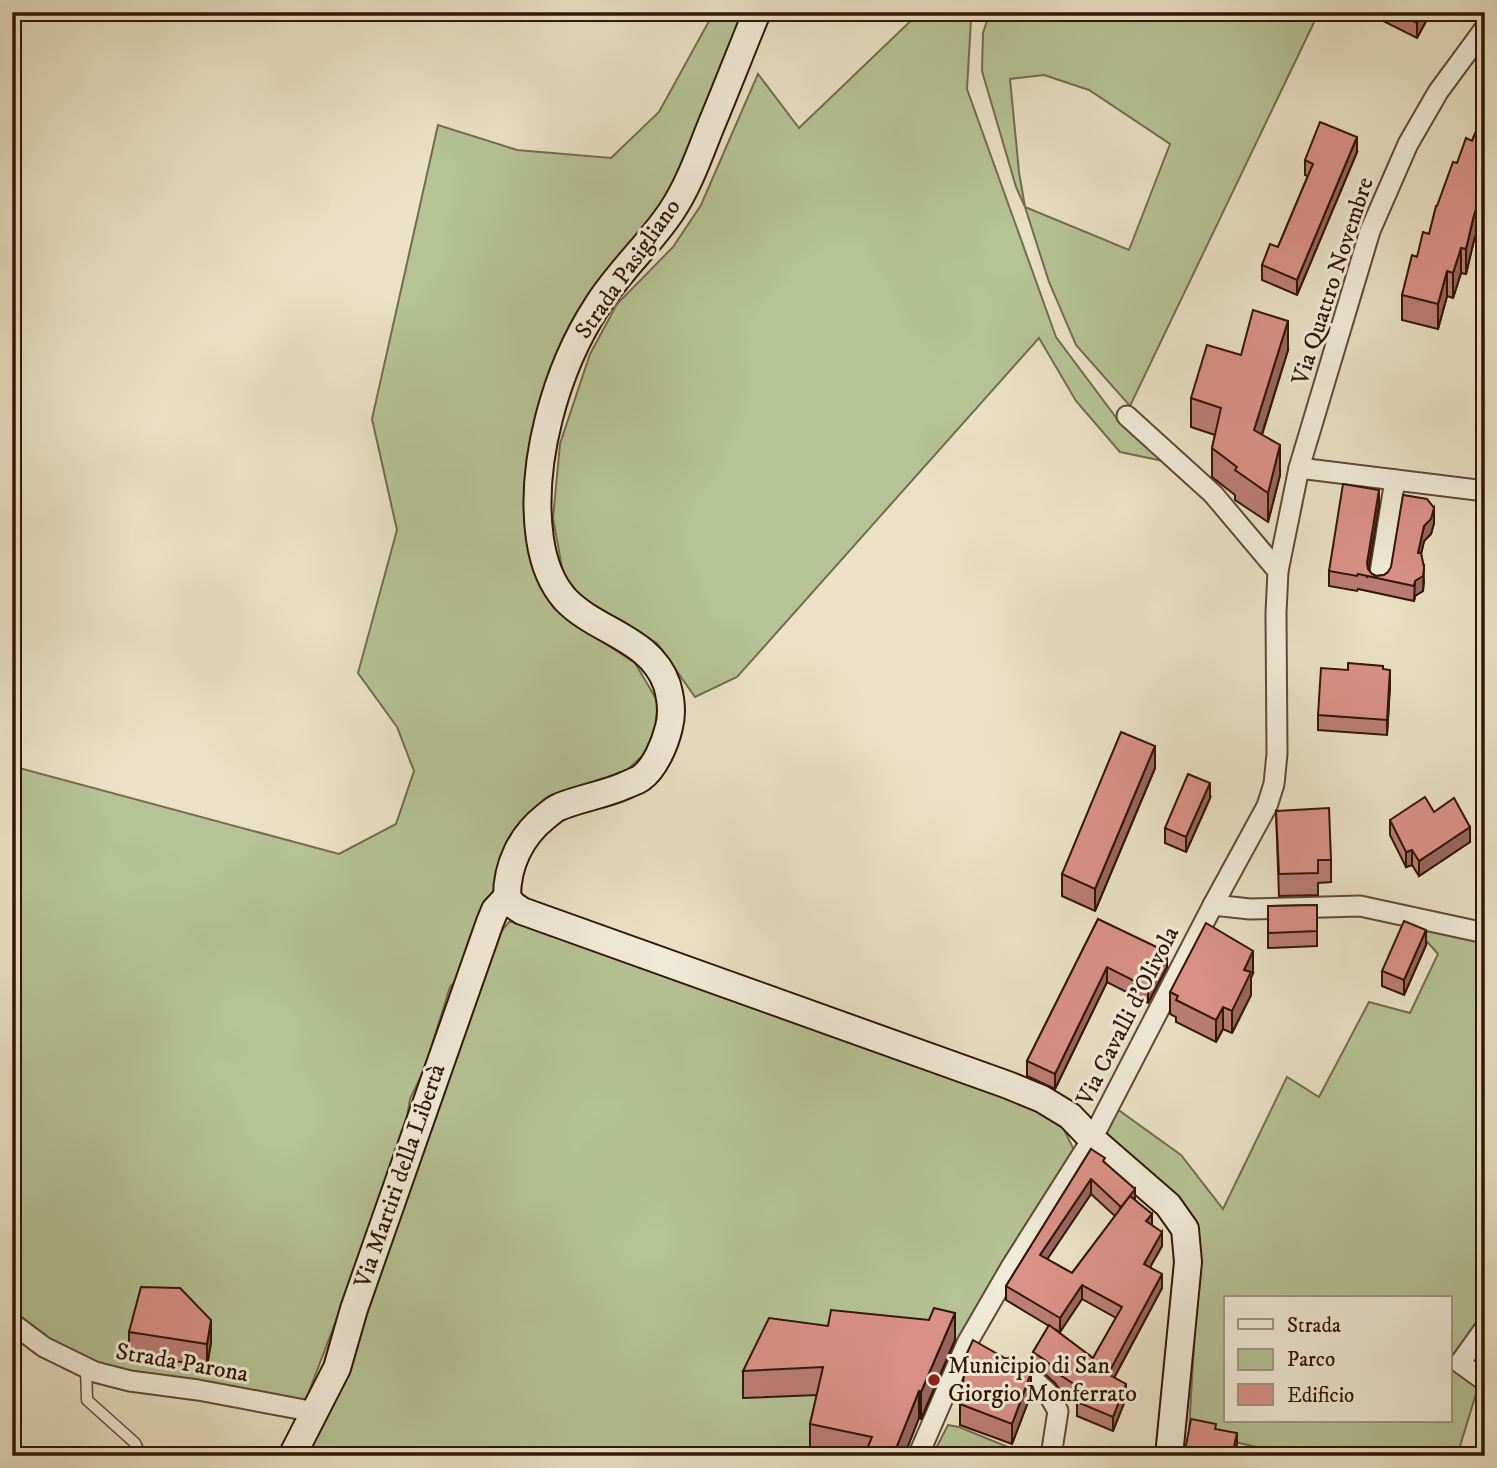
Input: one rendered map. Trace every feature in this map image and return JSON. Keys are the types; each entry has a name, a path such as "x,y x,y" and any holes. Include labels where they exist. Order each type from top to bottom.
{"street":[{"name":"Strada Pasigliano","path":"507,897 509,873 516,853 533,827 556,808 615,790 641,778 660,755 670,726 672,700 663,674 647,653 584,615 564,598 547,568 540,538 538,497 542,454 553,404 577,340 598,304 672,212 695,167 757,12"},
{"name":"Via Quattro Novembre","path":"1278,571 1299,468 1370,231 1408,144 1438,92 1485,28"},
{"path":"1127,416 1213,494 1278,571"},
{"path":"1299,468 1485,491"},
{"path":"1379,579 1395,480"},
{"name":"Via Cavalli d'Olivola","path":"918,1456 978,1350 1011,1267 1092,1139 1267,806 1274,784 1278,754 1278,571"},
{"path":"507,897 522,911 1030,1094 1070,1116 1092,1139 1168,1205 1185,1228 1188,1262 1169,1456"},
{"name":"Via Martiri della Libertà","path":"292,1456 337,1367 354,1309 490,922 495,910 507,897"},
{"path":"1213,905 1250,909 1360,906 1485,933"},
{"name":"Strada Parona","path":"12,1323 44,1347 95,1372 131,1381 198,1390 315,1412"},
{"path":"1485,1328 1460,1363 1485,1381"},
{"path":"978,1350 1037,1383 1047,1392 1058,1411 1051,1456"}],"lane":[{"path":"86,1368 87,1400 135,1443 141,1456"}],"green space":[{"path":"714,12 748,12 656,222 603,284 531,469 573,622 635,663 658,702 653,746 628,769 595,787 537,806 517,835 468,968 450,987 424,1070 410,1099 402,1148 305,1402 130,1381 21,1325 12,1310 12,766 339,854 396,824 414,771 397,727 358,673 397,530 372,419 438,125 517,150 611,158 659,112"},
{"path":"920,12 974,12 971,20 967,89 1056,337 1121,424 1163,461 1120,452 1076,401 1039,338 737,677 695,697 657,643 588,608 563,573 553,518 560,444 590,354 617,304 673,247 701,205 758,74 799,128"},
{"path":"990,12 1319,12 1130,406 1076,345 1049,282 1016,187 982,71 983,33","holes":["1044,75 1089,90 1170,144 1129,250 1025,207 1010,79"]},
{"path":"526,920 1039,1107 1060,1122 1076,1154 957,1340 909,1328 823,1394 832,1456 304,1456 342,1388 493,941 509,922"},
{"path":"1431,927 1485,937 1485,1382 1479,1384 1457,1456 1265,1456 1260,1448 1189,1431 1200,1239 1188,1213 1164,1184 1102,1130 1117,1109 1181,1155 1223,1209 1287,1077 1319,1097 1369,1002 1410,1013 1438,954 1423,937"},
{"path":"948,1425 1008,1447 1004,1456 932,1456"}],"building":[{"path":"1395,12 1423,12 1417,23"},
{"path":"1485,110 1485,183 1466,249 1461,248 1453,273 1447,271 1438,304 1402,295 1412,255 1417,257 1423,232 1429,234 1436,206 1453,162 1457,163 1466,138 1472,141"},
{"path":"1320,122 1357,137 1297,280 1262,265 1270,244 1278,247 1313,164 1305,160"},
{"path":"1253,310 1288,321 1254,430 1280,445 1268,493 1235,470 1237,467 1212,448 1221,408 1191,398 1207,345 1241,355"},
{"path":"1343,484 1379,490 1367,563 1368,569 1376,576 1384,575 1391,567 1403,495 1427,499 1434,508 1431,519 1424,526 1418,553 1421,553 1423,576 1415,581 1414,586 1329,571"},
{"path":"1348,663 1383,666 1383,669 1390,670 1387,720 1318,715 1321,668 1348,670"},
{"path":"1121,732 1155,746 1095,889 1062,874"},
{"path":"1188,774 1210,783 1186,837 1165,828"},
{"path":"1425,797 1434,812 1454,798 1470,827 1419,861 1412,850 1406,852 1390,820"},
{"path":"1329,808 1331,860 1318,860 1318,873 1279,874 1276,811"},
{"path":"1317,905 1317,931 1268,933 1268,906"},
{"path":"1098,919 1167,952 1148,988 1107,967 1055,1074 1027,1061"},
{"path":"1404,921 1426,930 1404,980 1382,971"},
{"path":"1206,923 1253,951 1244,970 1251,972 1232,1011 1223,1007 1216,1020 1176,1000 1178,996 1170,992"},
{"path":"1091,1149 1105,1158 1103,1161 1135,1189 1121,1207 1091,1179 1040,1255 1072,1273 1130,1196 1152,1214 1146,1221 1162,1232 1144,1264 1162,1274 1108,1374 1126,1384 1113,1417 1077,1402 1080,1388 1033,1352 1049,1325 1093,1358 1122,1307 1082,1285 1060,1318 1006,1286"},
{"path":"141,1287 180,1288 211,1320 207,1344 129,1332"},
{"path":"934,1308 955,1313 893,1456 864,1456 872,1437 810,1424 823,1367 743,1371 769,1318 828,1326 831,1310 929,1320"},
{"path":"973,1340 1031,1373 1012,1424 960,1404 967,1353"},
{"path":"1191,1419 1216,1424 1215,1429 1237,1433 1232,1456 1184,1456"}],"place":[{"name":"Municipio di San Giorgio Monferrato","path":"934,1380"}]}
